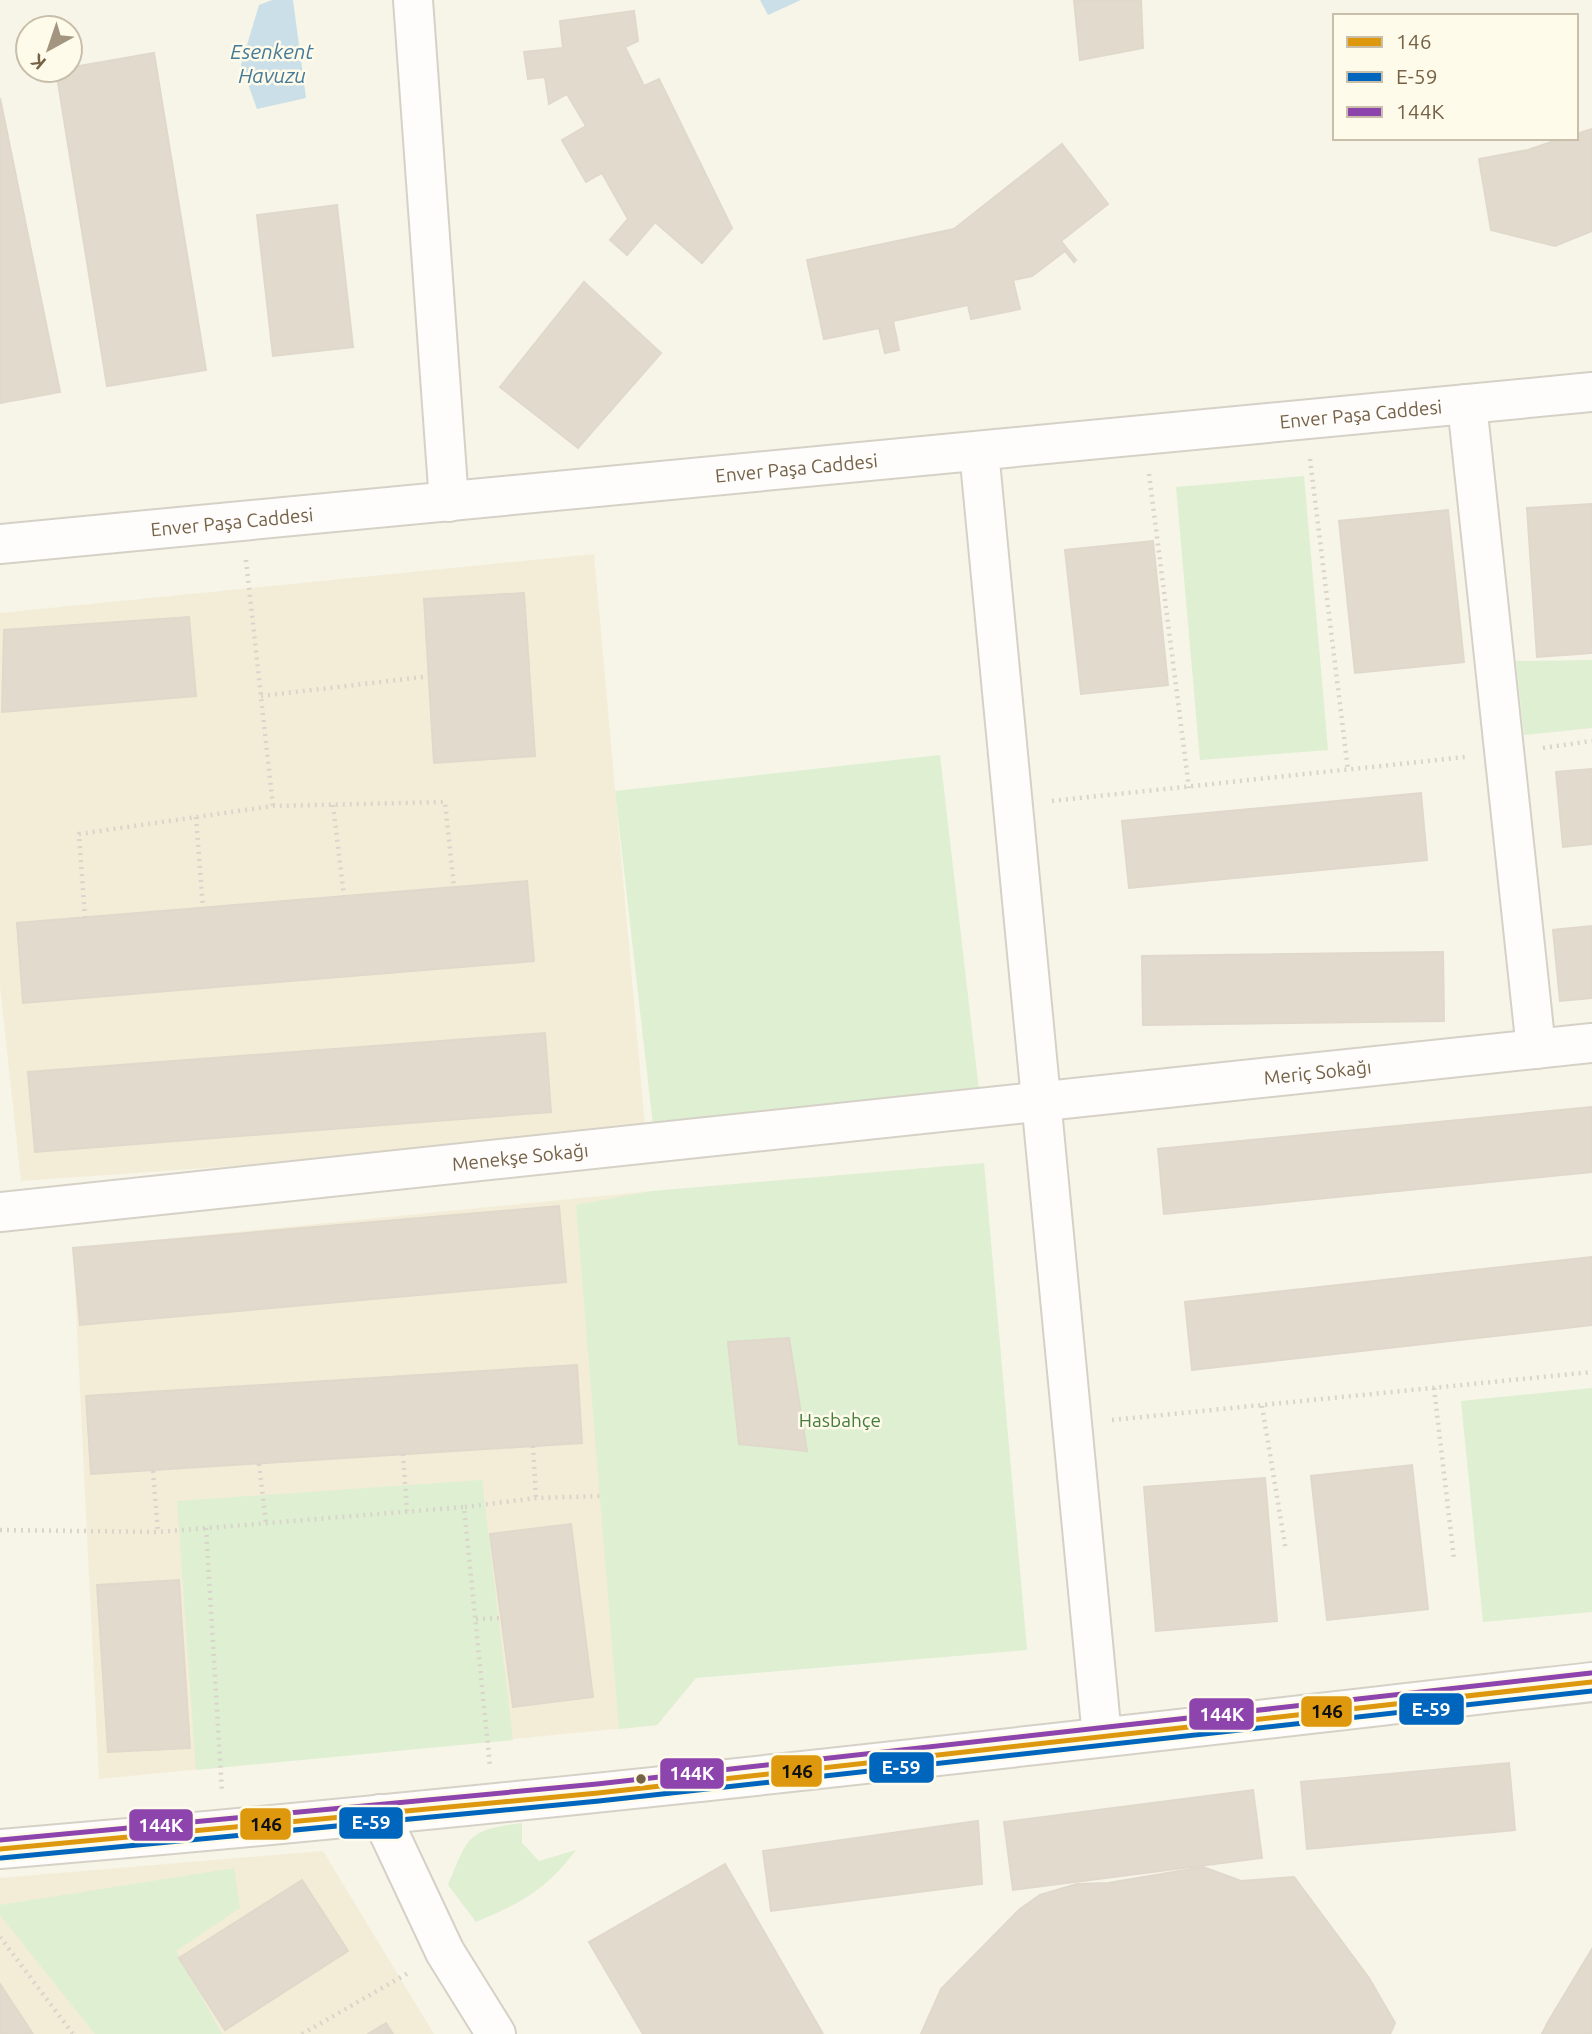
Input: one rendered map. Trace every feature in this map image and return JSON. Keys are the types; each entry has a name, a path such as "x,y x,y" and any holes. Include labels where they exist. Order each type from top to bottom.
{"street":[{"path":"413,0 449,502"},
{"name":"Enver Paşa Caddesi","path":"0,544 1592,392"},
{"path":"1467,404 1536,1049"},
{"path":"979,451 1102,1737"},
{"name":"Meriç Sokağı","path":"1042,1103 1592,1044"},
{"name":"Menekşe Sokağı","path":"0,1212 1042,1103"},
{"path":"0,1849 380,1814 1592,1682"},
{"path":"380,1814 445,1952 496,2034"}],"path":[{"path":"1305,420 1348,770"},
{"path":"1144,435 1189,788"},
{"path":"242,521 273,806"},
{"path":"261,696 423,677"},
{"path":"1013,805 1189,788 1592,741"},
{"path":"85,918 79,834 273,806 445,802 454,887"},
{"path":"333,805 344,896"},
{"path":"196,817 203,908"},
{"path":"1072,1424 1592,1372"},
{"path":"1434,1388 1454,1559"},
{"path":"1262,1406 1286,1551"},
{"path":"533,1446 536,1498"},
{"path":"403,1454 407,1511"},
{"path":"260,1464 266,1523"},
{"path":"153,1471 158,1532"},
{"path":"0,1530 158,1532 464,1507 536,1498 600,1496"},
{"path":"464,1507 494,1802"},
{"path":"206,1528 224,1830"},
{"path":"476,1619 501,1618"},
{"path":"0,1937 73,2034"},
{"path":"302,2034 445,1952"}],"shaded area":[{"path":"594,554 646,1137 21,1181 0,986 0,613"},
{"path":"652,1191 696,1678 657,1725 99,1779 73,1248"},
{"path":"323,1851 434,2034 0,2034 0,1878"}],"green space":[{"path":"1304,476 1328,750 1200,760 1176,487"},
{"path":"1592,660 1592,728 1524,735 1516,661"},
{"path":"940,755 980,1099 654,1134 615,791"},
{"name":"Hasbahçe","path":"984,1163 1027,1650 696,1678 657,1725 619,1729 576,1205 652,1191"},
{"path":"1592,1388 1592,1612 1483,1622 1461,1401"},
{"path":"482,1480 513,1740 196,1770 177,1501"},
{"path":"522,1823 522,1843 539,1861 576,1850 554,1875 532,1894 476,1922 448,1885 461,1855 472,1838 480,1833"},
{"path":"234,1868 240,1908 176,1951 222,2034 95,2034 0,1915 0,1905"}],"water":[{"name":"Esenkent Havuzu","path":"272,0 293,0 306,98 257,109 241,65 259,5"},
{"path":"760,0 801,0 768,15"}],"building":[{"path":"1074,0 1141,0 1143,48 1080,60"},
{"path":"634,11 638,41 625,47 644,86 659,79 732,228 702,263 655,222 627,255 610,240 628,219 602,173 586,182 562,140 586,126 567,94 549,104 545,77 528,79 524,52 563,48 560,21"},
{"path":"154,53 206,370 107,386 58,84 84,84 84,65"},
{"path":"0,98 60,392 0,403"},
{"path":"1592,129 1592,231 1555,246 1491,230 1479,159 1528,150 1557,140 1578,140 1578,133"},
{"path":"1062,144 1108,204 1061,241 1076,260 1074,262 1065,251 1032,276 1013,280 1020,309 971,319 968,305 893,321 899,350 885,353 879,328 824,339 807,260 954,229"},
{"path":"337,205 353,347 273,356 257,215"},
{"path":"584,282 661,353 578,448 500,387"},
{"path":"1592,504 1592,653 1537,657 1527,508"},
{"path":"1448,510 1464,662 1355,673 1339,521"},
{"path":"1153,541 1168,685 1081,694 1065,550"},
{"path":"524,593 535,756 434,763 424,599"},
{"path":"189,617 196,696 2,712 4,630"},
{"path":"1592,769 1592,844 1563,847 1556,772"},
{"path":"1421,793 1427,860 1129,888 1122,821"},
{"path":"527,881 534,961 23,1003 17,923"},
{"path":"1592,926 1592,998 1560,1001 1553,930"},
{"path":"1443,952 1444,1021 1143,1025 1142,956"},
{"path":"545,1033 551,1112 35,1152 28,1072"},
{"path":"1592,1107 1592,1172 1164,1214 1158,1149"},
{"path":"559,1206 566,1282 80,1325 73,1248"},
{"path":"1592,1257 1592,1325 1192,1370 1185,1302"},
{"path":"789,1338 807,1451 739,1444 728,1342"},
{"path":"577,1365 582,1443 91,1474 86,1396"},
{"path":"1412,1465 1428,1609 1327,1620 1311,1476"},
{"path":"1265,1478 1277,1621 1156,1631 1144,1487"},
{"path":"571,1524 593,1697 513,1707 490,1534"},
{"path":"179,1580 190,1748 108,1752 97,1585"},
{"path":"1509,1763 1515,1830 1307,1849 1301,1782"},
{"path":"1253,1790 1262,1858 1013,1890 1004,1822"},
{"path":"978,1821 982,1884 771,1911 763,1851"},
{"path":"725,1864 823,2034 643,2034 589,1942"},
{"path":"1203,1867 1241,1881 1294,1877 1369,1978 1395,2023 1390,2034 921,2034 941,1989 1020,1909 1040,1895 1077,1884 1108,1883"},
{"path":"302,1880 348,1951 225,2030 179,1958"},
{"path":"1592,1949 1592,2034 1542,2034 1548,2022"},
{"path":"0,1984 33,2034 0,2034"},
{"path":"386,2023 393,2034 368,2034"}],"transit line":[{"name":"144K","path":"0,1840 597,1784 1591,1673"},
{"name":"146","path":"0,1849 598,1793 1592,1682"},
{"name":"E-59","path":"1,1858 599,1801 1592,1691"}]}
